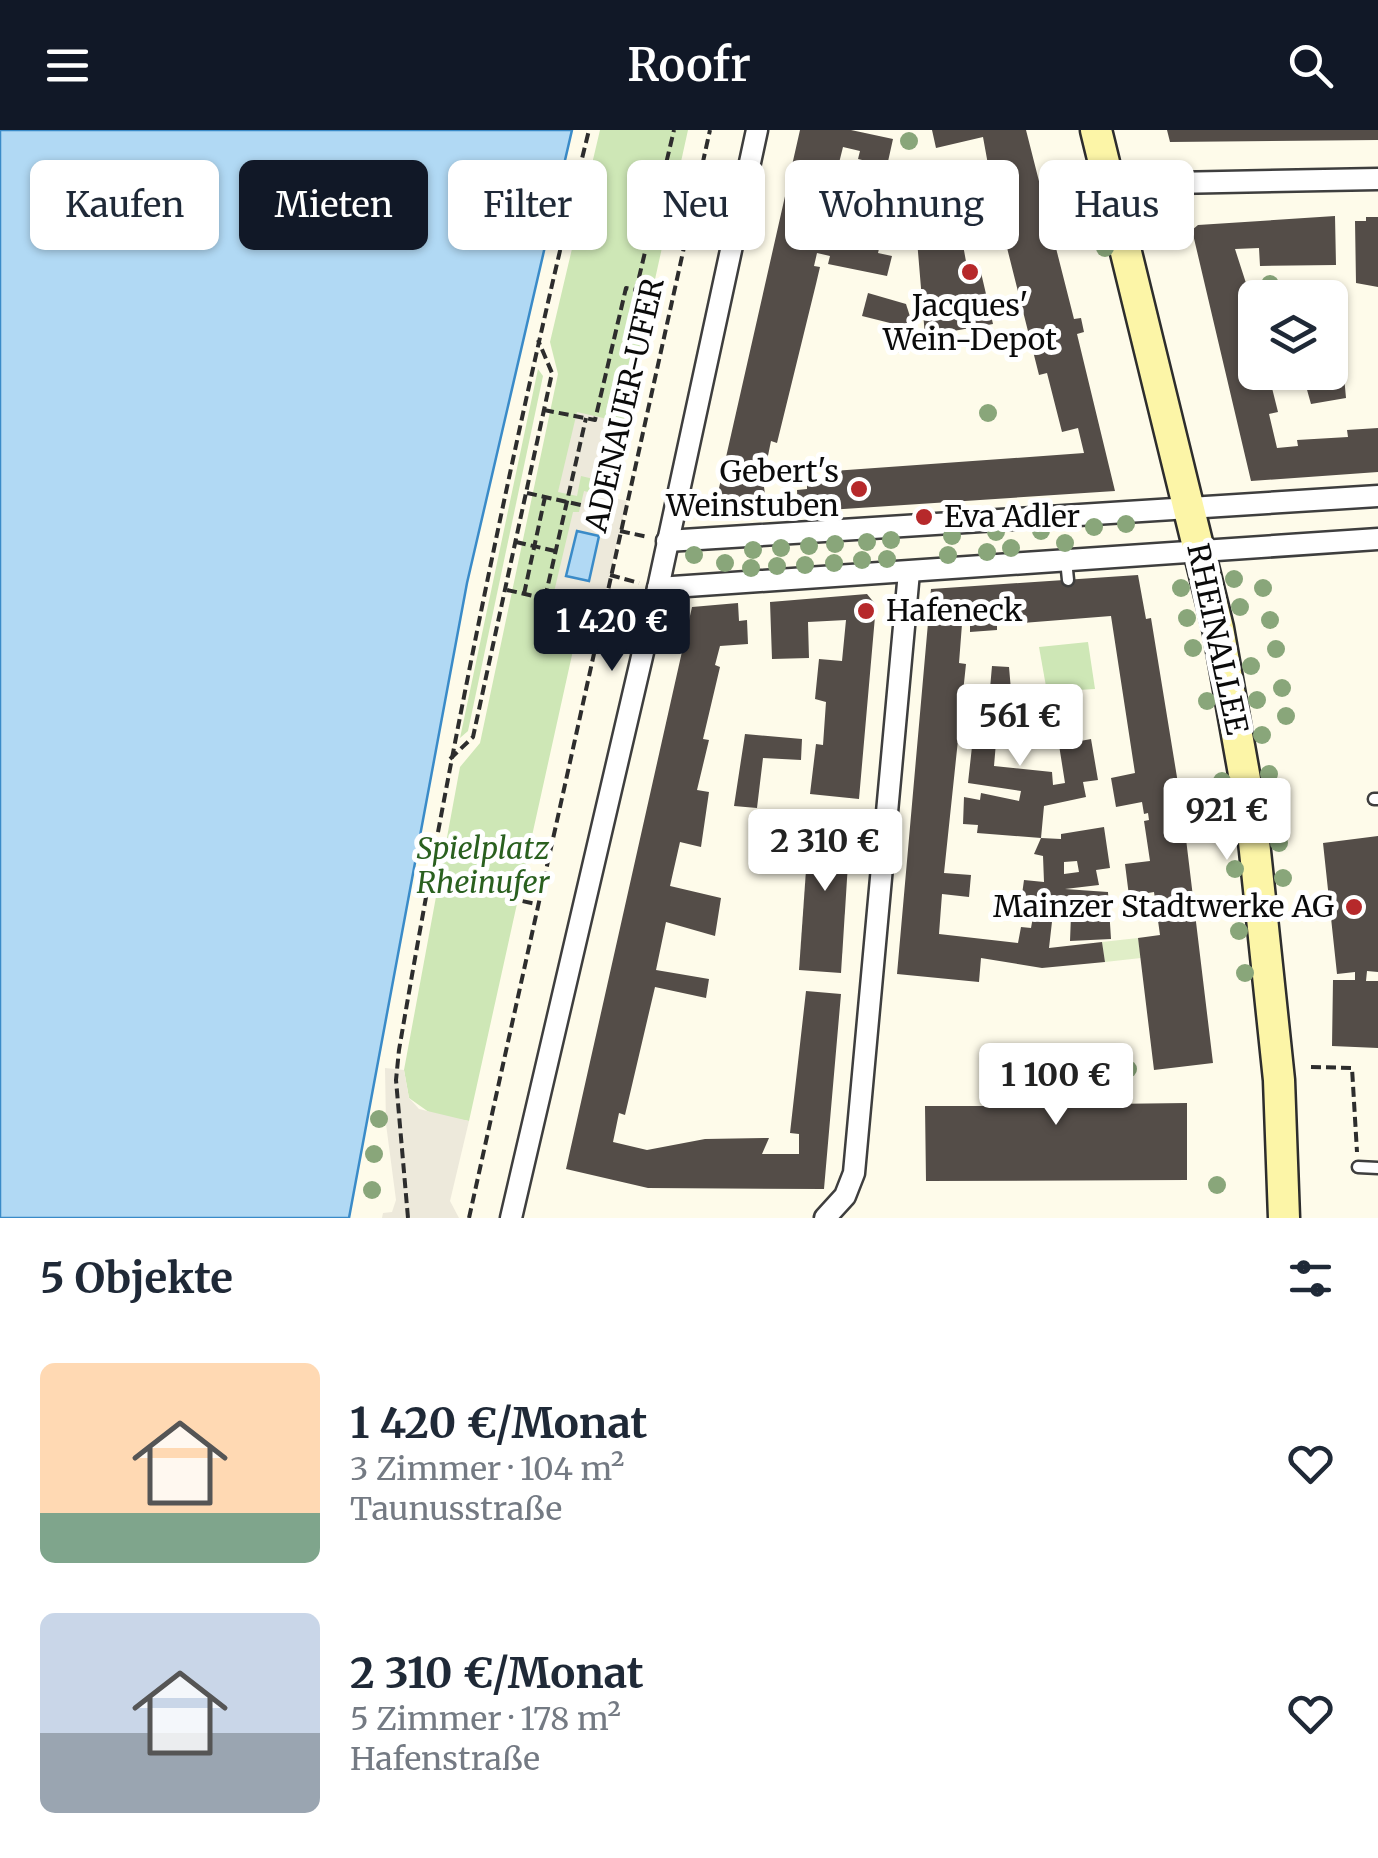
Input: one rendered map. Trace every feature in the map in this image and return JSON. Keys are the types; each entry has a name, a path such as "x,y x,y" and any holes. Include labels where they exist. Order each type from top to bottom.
{"main road":[{"name":"RHEINALLEE","path":"1096,130 1188,506 1252,813 1279,1080 1284,1218"}],"street":[{"path":"511,1218 658,588 757,130"},
{"path":"1194,183 1378,179"},
{"path":"667,541 1378,496"},
{"path":"658,588 909,572 1067,570 1198,550 1378,539"},
{"path":"830,1212 854,1173 909,572"}],"lane":[{"path":"1358,1167 1378,1168"}],"path":[{"path":"408,1218 398,1056 449,761 538,340 589,130"},
{"path":"544,410 595,420 626,288 636,290 674,130"},
{"name":"ADENAUER-UFER","path":"468,1218 710,130"},
{"path":"449,761 473,736 552,373 538,340"},
{"path":"545,598 586,418"},
{"path":"526,493 581,505"},
{"path":"524,594 545,497"},
{"path":"515,541 555,551"},
{"path":"610,575 658,588"},
{"path":"505,590 561,602"},
{"path":"508,898 536,904"},
{"path":"1310,1067 1352,1068 1358,1167"}],"green space":[{"name":"Spielplatz Rheinufer","path":"600,130 688,130 681,160 627,160 627,250 661,250 469,1121 433,1115 409,1098 404,1070 460,767 480,743 558,374 550,342 572,250 607,250 607,160 593,160"},
{"path":"538,369 543,376 468,731 460,738"},
{"path":"1088,642 1095,689 1047,692 1039,647"},
{"path":"1138,938 1141,958 1105,962 1102,942"}],"shaded area":[{"path":"577,412 612,420 598,480 581,476 577,496 558,492"},
{"path":"584,491 627,501 598,624 558,616 563,595 554,592 573,512 579,512"},
{"path":"385,1068 404,1070 409,1098 419,1109 469,1121 450,1201 459,1218 382,1218 383,1213 392,1212 396,1200 386,1124"}],"water":[{"path":"0,130 572,130 565,160 448,160 448,250 544,250 467,583 349,1218 0,1218"},
{"path":"577,531 599,536 589,581 566,576"}],"building":[{"path":"800,130 851,130 893,139 888,160 858,159 860,151 843,147 840,160 793,160"},
{"path":"932,130 1026,130 1039,181 1039,250 1056,250 1074,319 1081,318 1084,332 1077,334 1115,491 798,512 797,490 807,489 807,478 834,476 833,471 1084,453 1078,428 1062,432 1047,373 1039,375 1008,250 1019,250 1019,160 987,160 983,137 936,148"},
{"path":"1167,130 1378,130 1378,140 1170,142"},
{"path":"785,196 785,250 879,250 878,253 892,256 887,276 828,264 830,256 817,253 814,266 820,267 816,284 777,443 771,441 763,480 768,515 712,519"},
{"path":"1335,216 1336,265 1260,266 1259,248 1235,249 1245,280 1238,280 1238,390 1272,390 1278,412 1269,414 1277,448 1298,446 1297,440 1348,437 1347,430 1378,428 1378,472 1251,481 1194,239 1198,225"},
{"path":"1366,217 1378,217 1378,287 1356,283 1355,221 1366,221"},
{"path":"918,250 964,250 967,267 979,264 993,324 925,336"},
{"path":"868,293 906,304 914,329 862,316"},
{"path":"1307,390 1345,390 1346,398 1311,404"},
{"path":"1138,575 1146,619 1151,618 1183,814 1213,1063 1154,1070 1138,938 1160,935 1154,892 1129,896 1125,864 1150,861 1144,821 1149,820 1142,802 1116,807 1111,778 1135,773 1111,616 997,625 997,630 970,632 970,624 962,624 959,663 966,664 944,873 971,875 969,897 942,894 939,934 1018,943 1021,927 1031,928 1034,911 1020,909 1024,880 1044,882 1043,856 1034,854 1041,838 1061,839 1061,834 1104,827 1110,868 1096,870 1099,885 1065,889 1108,892 1111,939 1070,941 1071,915 1053,913 1049,948 1102,942 1105,962 1042,968 981,958 979,982 897,974 931,589","holes":["1077,861 1079,872 1064,874 1064,862"]},
{"path":"867,594 876,605 859,799 810,794 816,744 823,745 826,702 815,699 819,659 842,661 846,620 808,622 809,658 772,659 770,602"},
{"path":"738,603 739,621 747,620 748,644 720,646 715,665 720,667 703,739 709,740 697,790 709,792 701,847 680,842 670,886 721,898 715,936 666,922 656,970 709,979 706,998 655,987 625,1115 619,1113 613,1142 647,1150 705,1139 769,1138 762,1154 799,1154 799,1134 790,1133 806,991 841,994 824,1189 648,1188 566,1169 692,607"},
{"path":"992,666 1009,667 1013,713 1054,717 1055,736 997,731 994,766 1052,772 1053,785 1065,783 1059,745 1091,739 1098,780 1083,782 1086,797 1044,806 1041,838 977,833 978,825 963,824 964,797 980,800 981,793 1019,801 1021,791 968,783 976,710 988,711"},
{"path":"745,734 802,739 801,760 763,758 757,808 734,806"},
{"path":"810,813 851,817 841,973 799,970"},
{"name":"Mainzer Stadtwerke AG","path":"1378,836 1378,972 1367,971 1366,981 1378,981 1378,1048 1332,1046 1333,980 1355,980 1355,972 1337,974 1323,843"},
{"path":"1107,1052 1107,1104 1187,1103 1187,1180 926,1181 925,1106 995,1106 995,1053"}],"place":[{"name":"Jacques' Wein-Depot","path":"970,272"},
{"name":"Gebert's Weinstuben","path":"859,489"},
{"name":"Eva Adler","path":"924,517"},
{"name":"Hafeneck","path":"866,611"},
{"name":"Mainzer Stadtwerke AG","path":"1354,907"}]}
